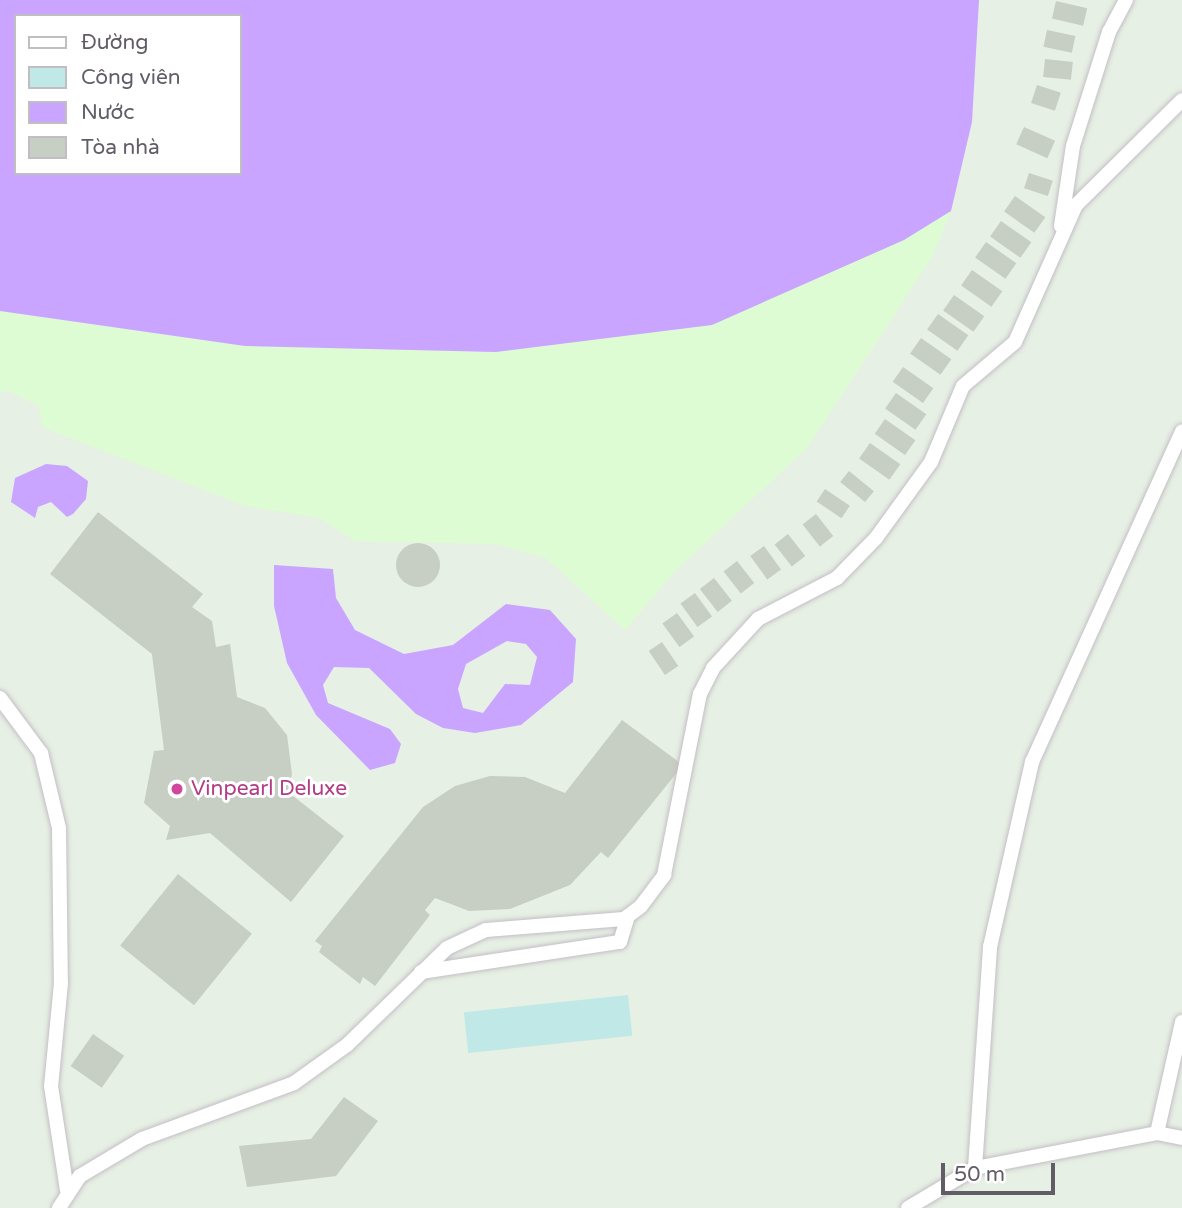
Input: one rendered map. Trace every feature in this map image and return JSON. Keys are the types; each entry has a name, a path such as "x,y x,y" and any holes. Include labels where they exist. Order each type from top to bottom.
{"street":[{"path":"421,972 620,942 628,916 655,892 664,875 700,694 713,668 758,619 837,578 877,538 931,462 963,386 1015,342 1060,231 1073,146 1109,32 1126,0"},
{"path":"1060,231 1101,176 1182,100"},
{"path":"975,1168 990,947 1032,762 1182,431"},
{"path":"0,698 41,752 59,828 62,970 51,1086 68,1190"},
{"path":"59,1208 68,1190 98,1163 142,1139 294,1083 347,1045 447,948 486,930 628,916"},
{"path":"1157,1133 1182,1022"},
{"path":"908,1208 975,1168 1157,1133 1182,1138"}],"green space":[{"path":"628,995 632,1036 468,1053 464,1012"}],"sand":[{"path":"951,211 932,257 807,448 673,573 625,630 546,558 495,544 356,541 319,518 245,506 42,427 39,406 7,390 0,393 0,311 245,346 496,352 904,240"}],"water":[{"path":"0,0 979,0 972,122 951,211 904,240 712,325 496,352 245,346 0,311"},
{"path":"46,464 67,466 88,481 86,499 67,517 51,502 38,507 35,518 11,502 15,478"},
{"path":"274,565 333,569 336,598 355,630 404,654 453,645 506,604 550,610 576,639 573,682 521,725 475,733 443,728 416,714 369,668 334,667 323,685 328,703 390,729 401,744 395,763 370,770 316,715 287,663 274,606","holes":["507,641 526,644 537,657 530,685 505,684 483,713 463,708 458,689 466,664"]}],"building":[{"path":"1056,1 1087,8 1083,26 1052,19"},
{"path":"1047,30 1075,36 1072,53 1043,47"},
{"path":"1045,59 1073,62 1071,80 1043,77"},
{"path":"1037,85 1061,93 1055,111 1031,103"},
{"path":"1024,127 1055,141 1047,158 1016,144"},
{"path":"1029,173 1053,181 1048,196 1024,188"},
{"path":"1015,196 1045,217 1034,233 1004,212"},
{"path":"1001,221 1031,242 1020,258 990,237"},
{"path":"986,242 1016,263 1005,279 975,258"},
{"path":"972,270 1002,291 991,307 961,286"},
{"path":"954,295 984,316 973,332 943,311"},
{"path":"938,314 968,335 957,351 927,330"},
{"path":"921,338 951,359 940,375 910,354"},
{"path":"903,367 933,388 923,403 893,382"},
{"path":"896,393 926,414 915,430 885,409"},
{"path":"885,419 915,440 905,455 875,434"},
{"path":"870,443 900,464 889,480 859,459"},
{"path":"849,471 874,491 865,502 840,482"},
{"path":"825,489 850,506 841,518 817,501"},
{"path":"98,512 203,594 192,607 212,621 216,647 230,644 237,697 265,708 287,735 292,774 288,792 344,836 291,902 210,833 166,840 170,826 144,803 154,751 164,750 152,654 50,574"},
{"path":"816,514 833,536 820,547 803,524"},
{"path":"788,534 805,556 792,567 775,544"},
{"path":"418,543 427,544 434,549 439,556 439,574 434,581 427,586 418,587 409,586 402,581 397,574 396,565 397,556 402,549 409,544"},
{"path":"764,546 781,569 767,579 750,556"},
{"path":"737,561 754,583 741,594 724,571"},
{"path":"714,578 732,601 718,612 700,589"},
{"path":"695,593 712,616 697,627 680,604"},
{"path":"677,613 694,636 679,647 662,624"},
{"path":"662,642 678,666 665,675 649,651"},
{"path":"622,720 683,765 608,858 601,852 570,885 510,909 469,911 435,898 425,910 430,915 375,986 363,977 360,984 319,952 322,946 315,941 423,807 455,786 490,776 525,777 565,793"},
{"path":"178,874 252,934 194,1005 120,945"},
{"path":"93,1034 124,1056 102,1088 71,1066"},
{"path":"344,1097 378,1121 336,1176 247,1187 239,1146 311,1139"}],"place":[{"name":"Vinpearl Deluxe","path":"177,789"}]}
